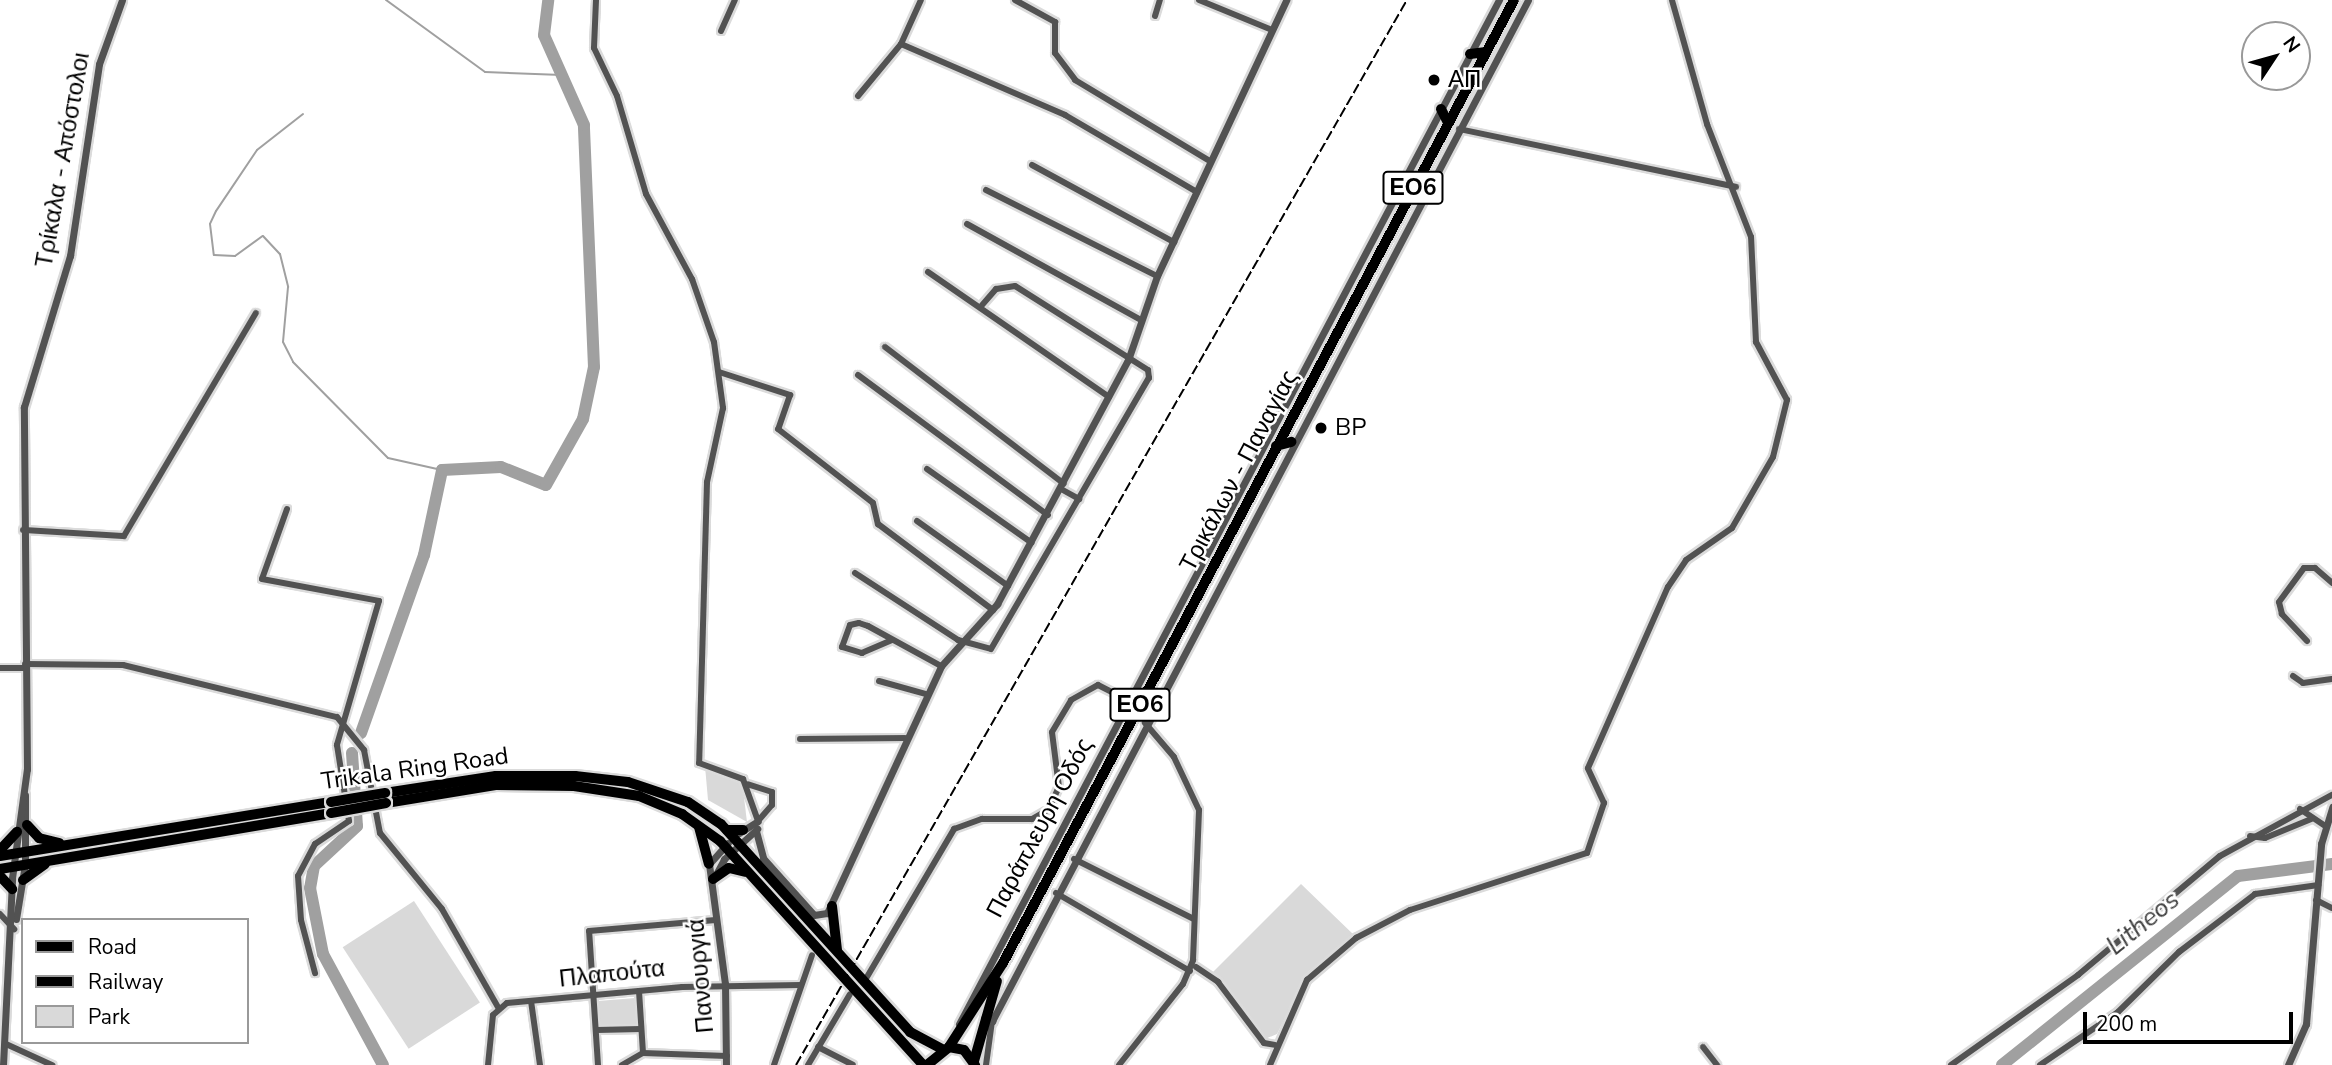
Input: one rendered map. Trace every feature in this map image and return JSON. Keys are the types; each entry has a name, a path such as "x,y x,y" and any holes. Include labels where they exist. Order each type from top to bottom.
{"main road":[{"name":"Τρικάλων - Παναγίας","path":"948,1047 1003,963 1514,0"},
{"path":"1470,54 1486,52"},
{"path":"1441,109 1448,123"},
{"path":"1313,377 1319,388"},
{"path":"1276,446 1291,442"},
{"name":"Trikala Ring Road","path":"0,856 331,807 496,776 600,778 680,798 736,835 840,957 919,1040 948,1047"},
{"name":"Trikala Ring Road","path":"385,798 496,785 574,786 639,796 697,823 728,849 925,1065"},
{"name":"Trikala Ring Road","path":"0,869 69,859 331,807"},
{"path":"697,823 709,863"},
{"path":"27,825 42,839 70,845"},
{"path":"0,850 17,832"},
{"path":"23,880 43,864 69,859"},
{"path":"712,881 729,868 750,874"},
{"path":"0,876 12,890"},
{"path":"832,906 840,957"},
{"name":"Τρικάλων - Παναγίας","path":"975,1063 1003,963"},
{"name":"ΕΟ6","path":"925,1065 948,1047 975,1063"}],"street":[{"name":"Τρίκαλα - Απόστολοι","path":"3,1065 14,929 25,864 27,825 23,530 26,392 70,256 99,64 122,0"},
{"path":"596,0 594,47 614,86 646,194 704,307 719,372 722,418 707,482 699,763 772,792 772,805 758,821 736,835 712,881"},
{"path":"721,31 735,0"},
{"path":"858,96 901,44 921,0"},
{"path":"1015,0 1055,22 1055,53 1075,80 1210,162"},
{"path":"1155,16 1160,0"},
{"path":"1199,0 1272,30"},
{"path":"748,784 758,821 756,831 761,856 811,913 822,916 832,906 905,738 941,666 958,640 993,610 1008,586 1128,360 1157,276 1286,0"},
{"name":"Παράπλευρη Οδός","path":"948,1047 1499,0"},
{"name":"Παράπλευρη Οδός","path":"988,1019 1319,388 1528,0"},
{"path":"1270,1065 1275,1045 1307,980 1367,931 1423,905 1573,863 1589,850 1604,803 1588,768 1668,587 1686,560 1735,524 1770,464 1787,414 1786,397 1756,342 1753,248 1736,187 1707,124 1672,0"},
{"path":"901,44 1065,115 1197,192"},
{"path":"1458,129 1736,187"},
{"path":"1032,165 1174,242"},
{"path":"986,190 1157,276"},
{"path":"967,224 1141,320"},
{"path":"928,272 982,305 1109,397"},
{"path":"855,573 958,640 993,647 1150,374 1015,286 996,289 982,305"},
{"path":"23,530 124,536 256,313"},
{"path":"885,347 1079,499"},
{"path":"719,372 790,395 778,429 873,503 878,524 993,610"},
{"path":"858,375 1048,515"},
{"path":"927,469 1032,544"},
{"path":"287,509 262,579 379,601 338,752 351,816 310,850 297,884 315,974"},
{"path":"917,521 1008,586"},
{"path":"2307,641 2282,614 2279,602 2304,568 2322,572 2332,583"},
{"path":"892,640 862,653 842,647 853,624 892,640 941,666"},
{"path":"0,668 123,664 235,696 312,709 344,723 364,750 375,824 442,909 498,1007 488,1035 488,1065"},
{"path":"2293,676 2303,683 2332,679"},
{"path":"879,681 926,694"},
{"path":"864,982 954,829 982,819 1032,819 1049,809 1059,787 1052,732 1071,700 1098,685 1129,701"},
{"path":"1119,1065 1193,969 1198,806 1174,757 1145,723"},
{"path":"800,739 905,738"},
{"name":"Τρίκαλα - Απόστολοι","path":"14,929 13,866 25,787"},
{"path":"1951,1065 2078,975 2250,836 2332,795"},
{"path":"2288,1065 2306,1024 2321,844 2332,807"},
{"path":"2300,809 2325,826"},
{"path":"2250,836 2265,838 2311,819"},
{"path":"736,835 756,831"},
{"path":"709,863 728,849"},
{"path":"1074,859 1194,919"},
{"name":"Πανουργιά","path":"709,863 726,985 726,1065"},
{"path":"2040,1065 2112,1017 2179,952 2255,894 2318,884"},
{"path":"1056,893 1218,982 1271,1055"},
{"path":"2316,900 2332,908"},
{"path":"0,914 14,929"},
{"path":"598,1065 589,931 716,920"},
{"path":"774,1065 812,955"},
{"name":"Πλαπούτα","path":"498,1007 511,1003 639,991 726,985 801,985"},
{"path":"639,991 643,1053"},
{"path":"808,1065 850,994"},
{"path":"531,1001 540,1065"},
{"path":"986,1065 988,1019"},
{"path":"597,1030 641,1029"},
{"path":"1264,1043 1275,1045"},
{"path":"6,1044 52,1065"},
{"path":"818,1047 853,1065"},
{"path":"1703,1047 1717,1065"},
{"path":"622,1065 643,1053 727,1056"}],"green space":[{"path":"705,766 742,781 747,822 708,800"},
{"path":"1301,884 1355,936 1309,971 1277,1034 1265,1039 1213,972"},
{"path":"414,901 480,1002 409,1049 343,947"},
{"path":"635,998 638,1025 598,1026 598,1001"}],"waterway":[{"path":"386,0 485,72 562,75"},
{"path":"361,733 424,555 442,470 501,467 546,485 583,419 594,367 584,125 544,35 548,0"},
{"path":"303,114 257,150 216,211 210,224 214,255 235,256 263,236 280,254 288,287 283,342 293,362 388,458 442,470"},
{"path":"352,753 357,826 314,866 310,888 323,954 383,1065"},
{"name":"Litheos","path":"2002,1065 2238,876 2332,864"}],"railway":[{"path":"796,1065 1407,0"}],"place":[{"name":"ΑΠ","path":"1434,80"},
{"name":"BP","path":"1321,428"}]}
